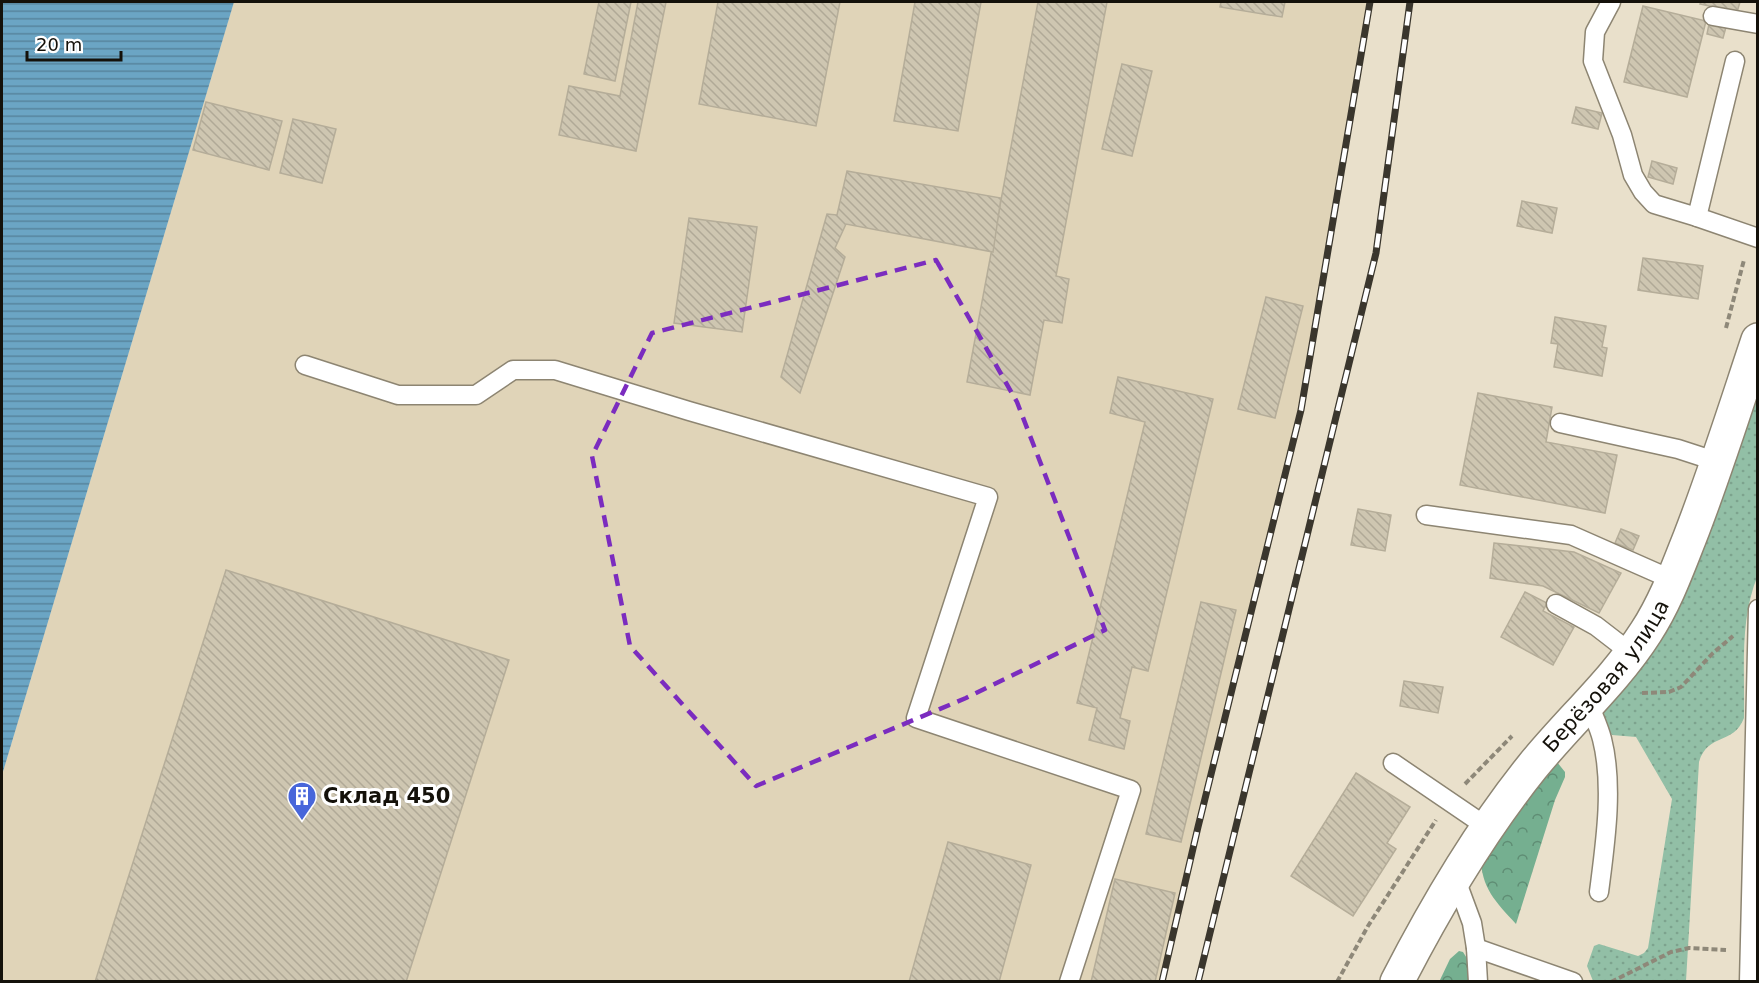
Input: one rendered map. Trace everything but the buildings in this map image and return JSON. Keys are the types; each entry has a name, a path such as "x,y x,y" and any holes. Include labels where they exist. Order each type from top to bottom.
{"street":[{"name":"Берёзовая улица","path":"1397,981 1455,877 1487,827 1533,766 1631,653 1651,623 1673,580 1718,462 1758,340"}],"lane":[{"path":"1611,2 1595,32 1593,61 1622,135 1633,175 1642,192 1654,204 1758,238"},
{"path":"1713,16 1758,24"},
{"path":"1697,218 1735,61"},
{"path":"305,365 398,394 476,395 513,370 555,370 988,497 916,718 1131,790 1070,981"},
{"path":"1560,423 1678,449 1718,462"},
{"path":"1426,515 1571,535 1673,580"},
{"path":"1556,604 1596,626 1631,653"},
{"path":"1749,981 1757,613"},
{"path":"1589,704 1602,740 1606,776 1606,831 1599,892"},
{"path":"1393,763 1487,827"},
{"path":"1455,877 1472,922 1478,981"},
{"path":"1476,948 1574,981"}],"path":[{"path":"1589,704 1621,693 1669,692 1681,687 1713,653 1757,613"},
{"path":"1611,981 1671,952 1689,948 1750,951"}],"highlighted area":[{"path":"936,260 1017,402 1105,630 966,698 756,786 630,646 592,456 652,333"}],"shaded area":[{"path":"234,2 1370,2 1301,410 1162,981 2,982 2,775"}],"green space":[{"path":"1757,396 1758,575 1745,628 1744,718 1734,732 1708,746 1699,762 1686,981 1593,981 1587,966 1594,946 1599,944 1638,956 1648,948 1672,799 1636,737 1612,735 1602,714 1715,512"},
{"path":"1557,762 1565,772 1565,777 1555,800 1516,924 1495,900 1486,885 1481,866 1481,854"},
{"path":"1459,951 1463,952 1468,960 1469,981 1439,982 1450,959"}],"water":[{"path":"2,2 234,2 2,775"}],"railway":[{"path":"1162,982 1301,410 1370,2"},
{"path":"1198,982 1376,253 1410,2"}],"place":[{"name":"Склад 450","path":"302,822"}]}
